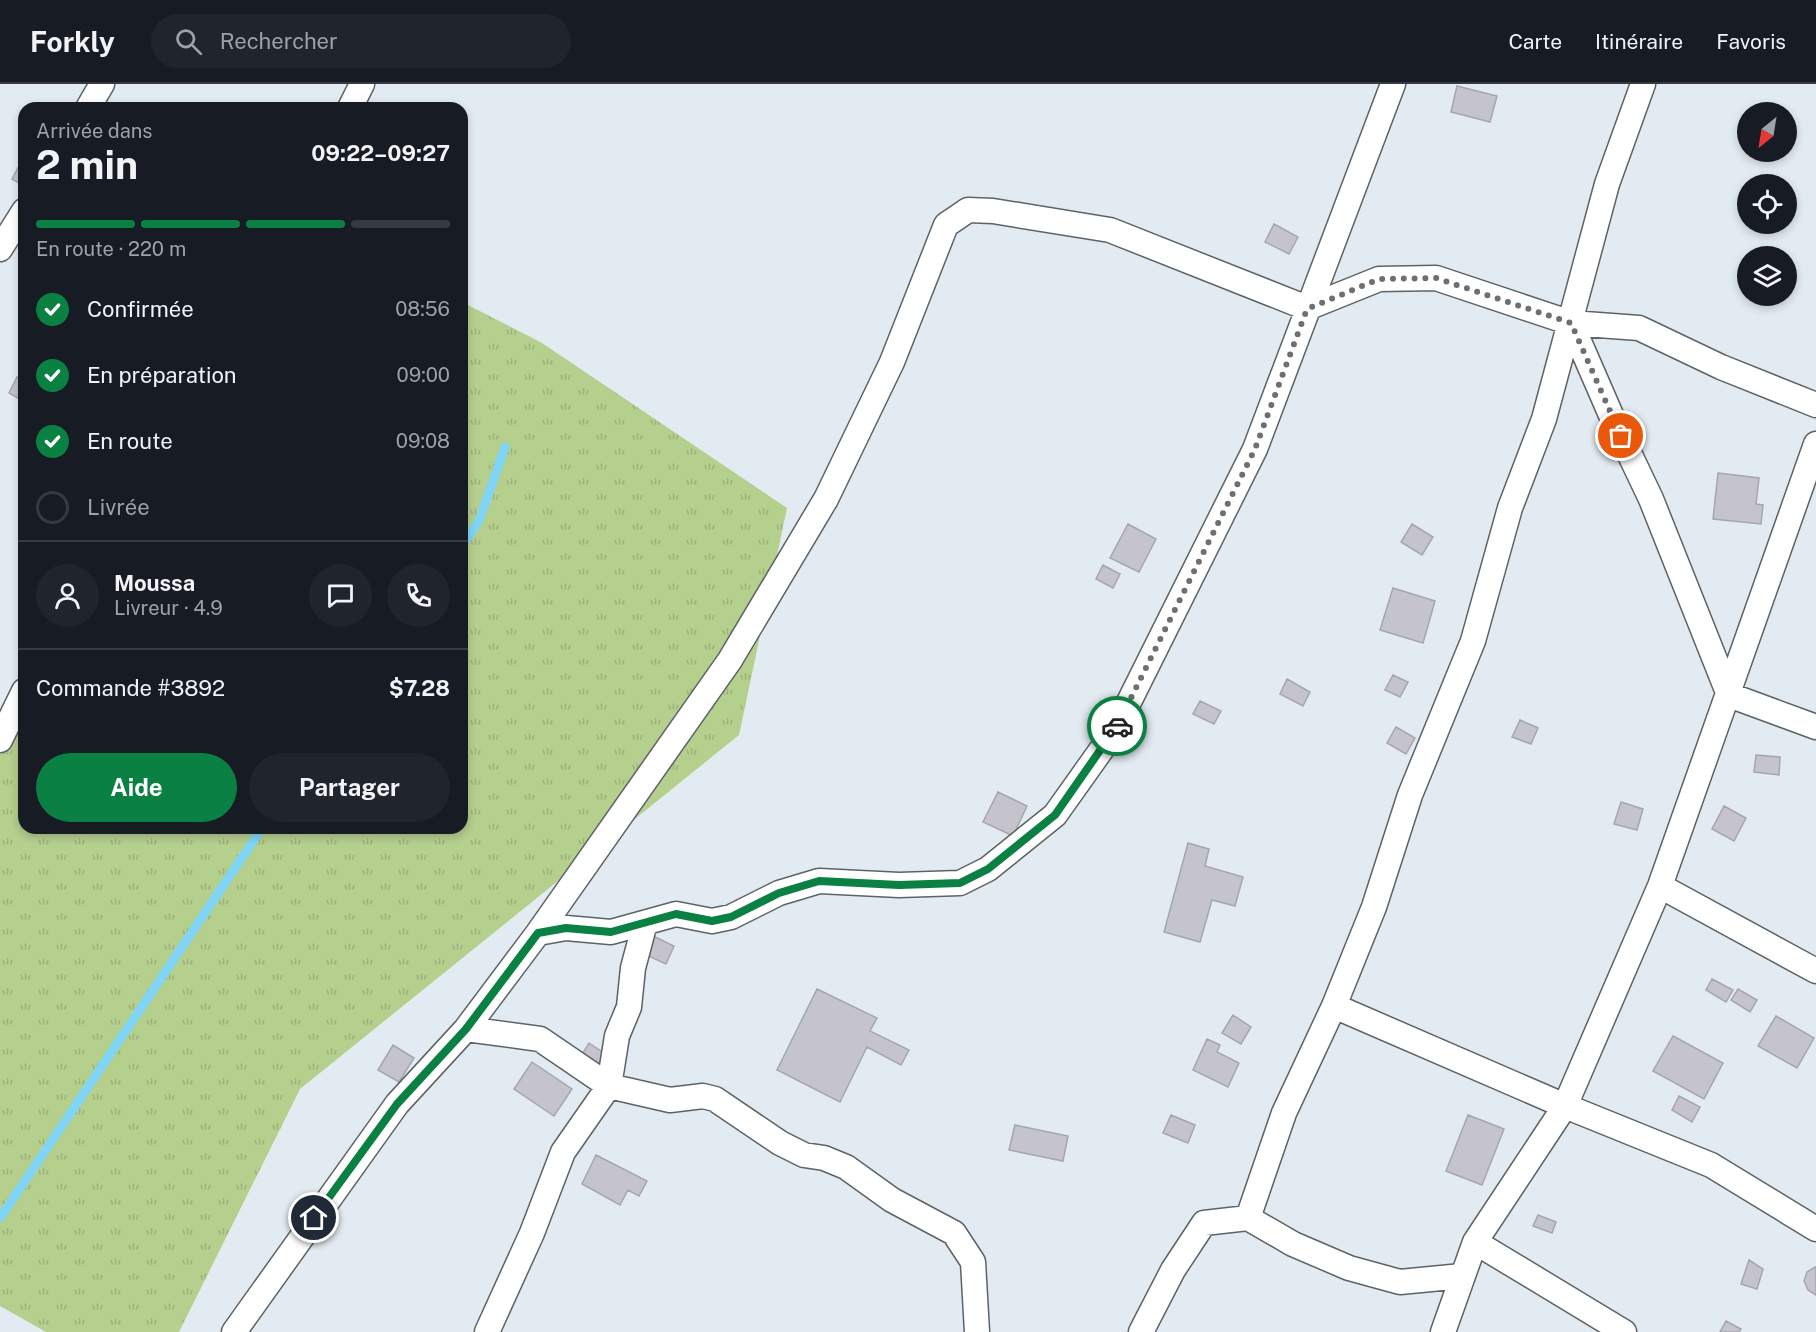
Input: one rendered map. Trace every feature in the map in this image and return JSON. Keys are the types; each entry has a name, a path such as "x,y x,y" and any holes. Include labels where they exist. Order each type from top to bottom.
{"street":[{"path":"92,102 102,84"},
{"path":"353,102 362,84"},
{"path":"538,933 566,928 611,932 676,914 712,921 731,917 779,893 819,881 899,885 960,883 988,869 1055,815 1114,732 1255,449 1393,84"},
{"path":"1248,1218 1284,1113 1334,1006 1374,907 1410,795 1473,642 1510,508 1544,419 1607,184 1643,84"},
{"path":"234,1332 397,1104 466,1029 538,933 730,660 826,499 892,362 946,225 968,210 993,211 1110,230 1307,309 1379,279 1436,278 1571,323 1639,328 1721,367 1816,405"},
{"path":"0,249 18,220"},
{"path":"1571,323 1651,499 1729,695 1816,728"},
{"path":"1443,1332 1475,1242 1565,1106 1660,886 1816,444"},
{"path":"0,740 18,703"},
{"path":"1660,886 1816,971"},
{"path":"487,1332 532,1233 563,1152 609,1086 617,1036 628,1007 633,968 645,923"},
{"path":"1334,1006 1565,1106 1711,1165 1816,1229"},
{"path":"466,1029 540,1039 609,1086 670,1100 703,1095 715,1099 780,1143 804,1155 824,1158 846,1167 892,1200 954,1233 973,1262 976,1332"},
{"path":"1142,1332 1173,1270 1204,1223 1248,1218 1293,1244 1349,1268 1400,1282 1462,1276"},
{"path":"1475,1242 1624,1332"}],"green space":[{"path":"468,305 542,343 787,508 739,735 300,1089 179,1332 46,1332 0,1306 0,750 18,717 18,834 468,834"}],"building":[{"path":"1457,86 1497,96 1490,122 1451,112"},
{"path":"18,168 18,182 12,179"},
{"path":"1274,224 1298,237 1289,254 1265,242"},
{"path":"17,377 18,398 9,393"},
{"path":"1718,473 1759,478 1756,504 1763,505 1761,524 1713,519"},
{"path":"1128,524 1156,539 1139,572 1110,558"},
{"path":"1412,524 1433,537 1422,555 1401,542"},
{"path":"1103,565 1120,574 1113,588 1096,579"},
{"path":"1393,588 1435,601 1423,643 1380,630"},
{"path":"1393,675 1408,682 1400,697 1385,690"},
{"path":"1287,679 1310,692 1303,706 1280,694"},
{"path":"1200,701 1221,711 1214,724 1193,714"},
{"path":"1520,720 1538,728 1531,744 1512,737"},
{"path":"1396,727 1415,738 1406,754 1387,743"},
{"path":"1756,755 1780,757 1779,775 1754,772"},
{"path":"998,792 1027,806 1013,836 983,822"},
{"path":"1621,802 1643,809 1637,830 1614,824"},
{"path":"1724,806 1746,818 1734,841 1712,829"},
{"path":"1188,843 1209,849 1205,866 1243,877 1235,906 1212,900 1200,942 1164,932"},
{"path":"653,936 674,946 666,964 644,954"},
{"path":"1712,979 1733,990 1726,1002 1706,990"},
{"path":"817,989 877,1018 870,1031 909,1050 901,1065 867,1047 840,1102 777,1070"},
{"path":"1738,989 1757,1000 1750,1012 1731,1000"},
{"path":"1233,1015 1251,1027 1241,1044 1222,1033"},
{"path":"1776,1016 1814,1038 1797,1068 1758,1046"},
{"path":"1673,1036 1723,1063 1704,1099 1653,1071"},
{"path":"1207,1039 1220,1045 1217,1052 1239,1063 1228,1087 1193,1070"},
{"path":"589,1043 610,1057 602,1070 581,1056"},
{"path":"393,1045 414,1058 399,1082 378,1070"},
{"path":"532,1062 572,1089 554,1116 514,1089"},
{"path":"1679,1096 1700,1107 1692,1122 1672,1110"},
{"path":"1171,1115 1195,1125 1188,1143 1163,1133"},
{"path":"1468,1115 1504,1129 1482,1185 1446,1171"},
{"path":"1015,1125 1068,1136 1063,1161 1009,1150"},
{"path":"596,1155 647,1181 639,1196 628,1190 620,1205 582,1184"},
{"path":"1538,1215 1556,1222 1552,1233 1533,1226"},
{"path":"1749,1260 1763,1269 1757,1289 1741,1284"},
{"path":"1815,1267 1816,1295 1808,1290 1804,1281 1807,1272"},
{"path":"1726,1321 1741,1329 1739,1332 1720,1332"}],"waterway":[{"path":"468,537 479,521 505,447"},
{"path":"0,1218 258,834"}],"way so far":[{"path":"1117,726 1255,449 1307,309 1379,279 1436,278 1571,323 1621,436"}],"route":[{"path":"314,1218 397,1104 466,1029 538,933 566,928 588,932 611,932 662,916 676,914 712,921 731,917 779,893 819,881 899,885 960,883 988,869 1055,815 1117,726"}]}
